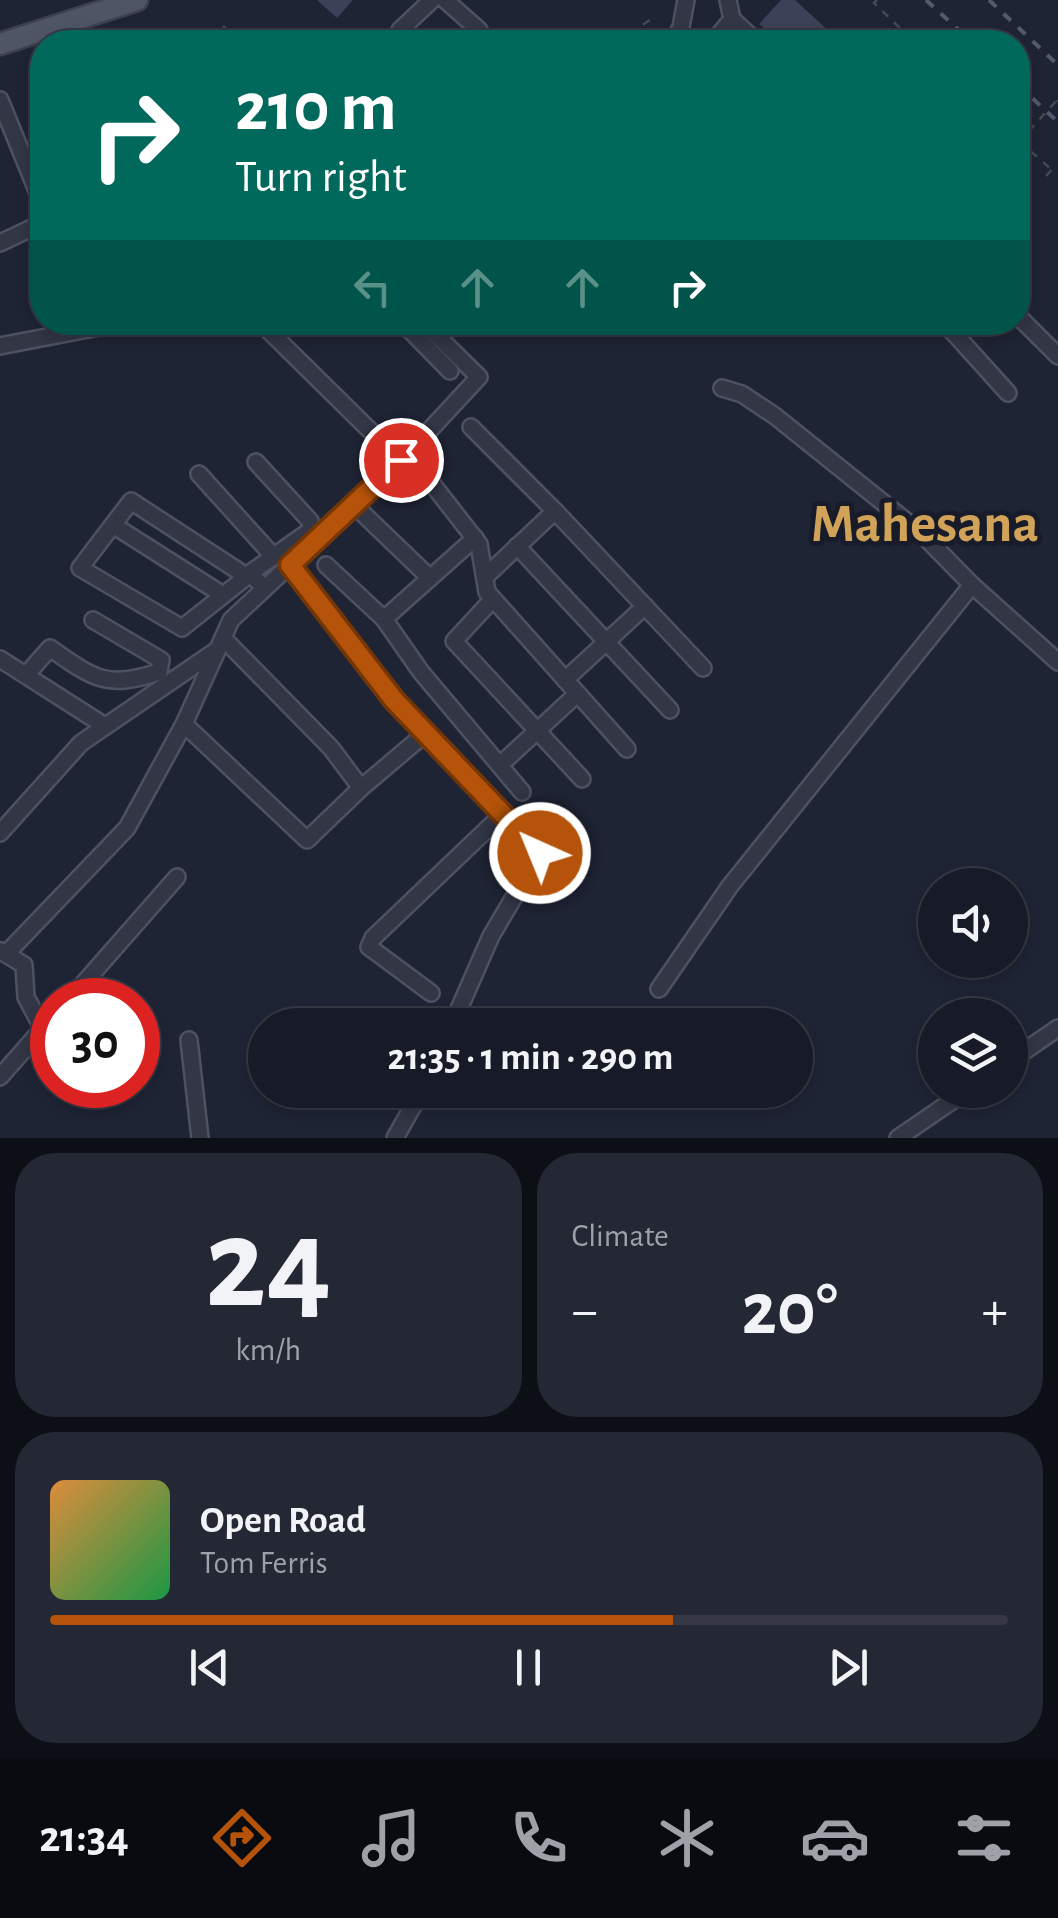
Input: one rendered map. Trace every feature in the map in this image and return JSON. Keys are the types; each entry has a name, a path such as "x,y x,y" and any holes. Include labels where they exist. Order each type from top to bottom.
{"main road":[{"path":"44,30 137,0"},
{"path":"0,44 30,34"}],"street":[{"path":"400,30 432,0"},
{"path":"445,0 479,30"},
{"path":"680,30 686,0"},
{"path":"728,0 732,19 743,30"},
{"path":"723,30 732,19"},
{"path":"0,100 30,174"},
{"path":"0,243 30,228"},
{"path":"1030,328 1058,356"},
{"path":"0,346 48,335"},
{"path":"273,335 401,460"},
{"path":"414,335 450,372"},
{"path":"30,1002 26,997 24,965 3,952 128,828 184,724 230,620 401,460 479,377 436,335"},
{"path":"960,335 1008,393"},
{"path":"722,388 742,394 789,428 921,533 1058,662"},
{"path":"470,427 703,668"},
{"path":"250,574 246,576 131,501 80,568 182,628 312,530 310,521 256,462"},
{"path":"419,467 480,544 487,592 626,749"},
{"path":"199,474 274,557"},
{"path":"354,505 430,578"},
{"path":"484,577 554,511"},
{"path":"113,525 224,594"},
{"path":"384,619 475,538"},
{"path":"518,546 670,710"},
{"path":"290,565 394,700 540,853 491,936 459,1008"},
{"path":"326,565 384,619 421,672 522,792"},
{"path":"250,574 265,588"},
{"path":"659,988 730,886 972,585"},
{"path":"493,599 454,641 582,779"},
{"path":"565,680 645,606"},
{"path":"26,676 50,648 110,683 130,682 158,672 161,660 93,620"},
{"path":"0,833 81,743 220,644"},
{"path":"220,644 331,748 361,788"},
{"path":"0,659 105,726"},
{"path":"500,765 578,694"},
{"path":"184,724 308,840 426,733"},
{"path":"431,993 368,947 503,814"},
{"path":"88,978 177,876"},
{"path":"1028,1049 1058,1028"},
{"path":"189,1040 200,1138"},
{"path":"0,1077 30,1044"},
{"path":"394,1138 412,1108"},
{"path":"898,1138 942,1108"}],"path":[{"path":"877,0 874,3 903,27 900,30"},
{"path":"634,30 653,18"},
{"path":"223,26 227,30"},
{"path":"1030,129 1058,100"},
{"path":"1030,152 1052,170"},
{"path":"1046,176 1056,166"}],"building":[{"path":"317,0 353,0 337,18"},
{"path":"781,0 795,0 828,30 766,30 759,24"}],"railway":[{"path":"926,0 959,30"},
{"path":"989,0 1021,30"},
{"path":"1030,39 1058,65"},
{"path":"1030,96 1058,122"}],"district":[{"name":"Mahesana","path":"925,522"}],"route":[{"path":"401,460 290,565 394,700 540,853"}]}
